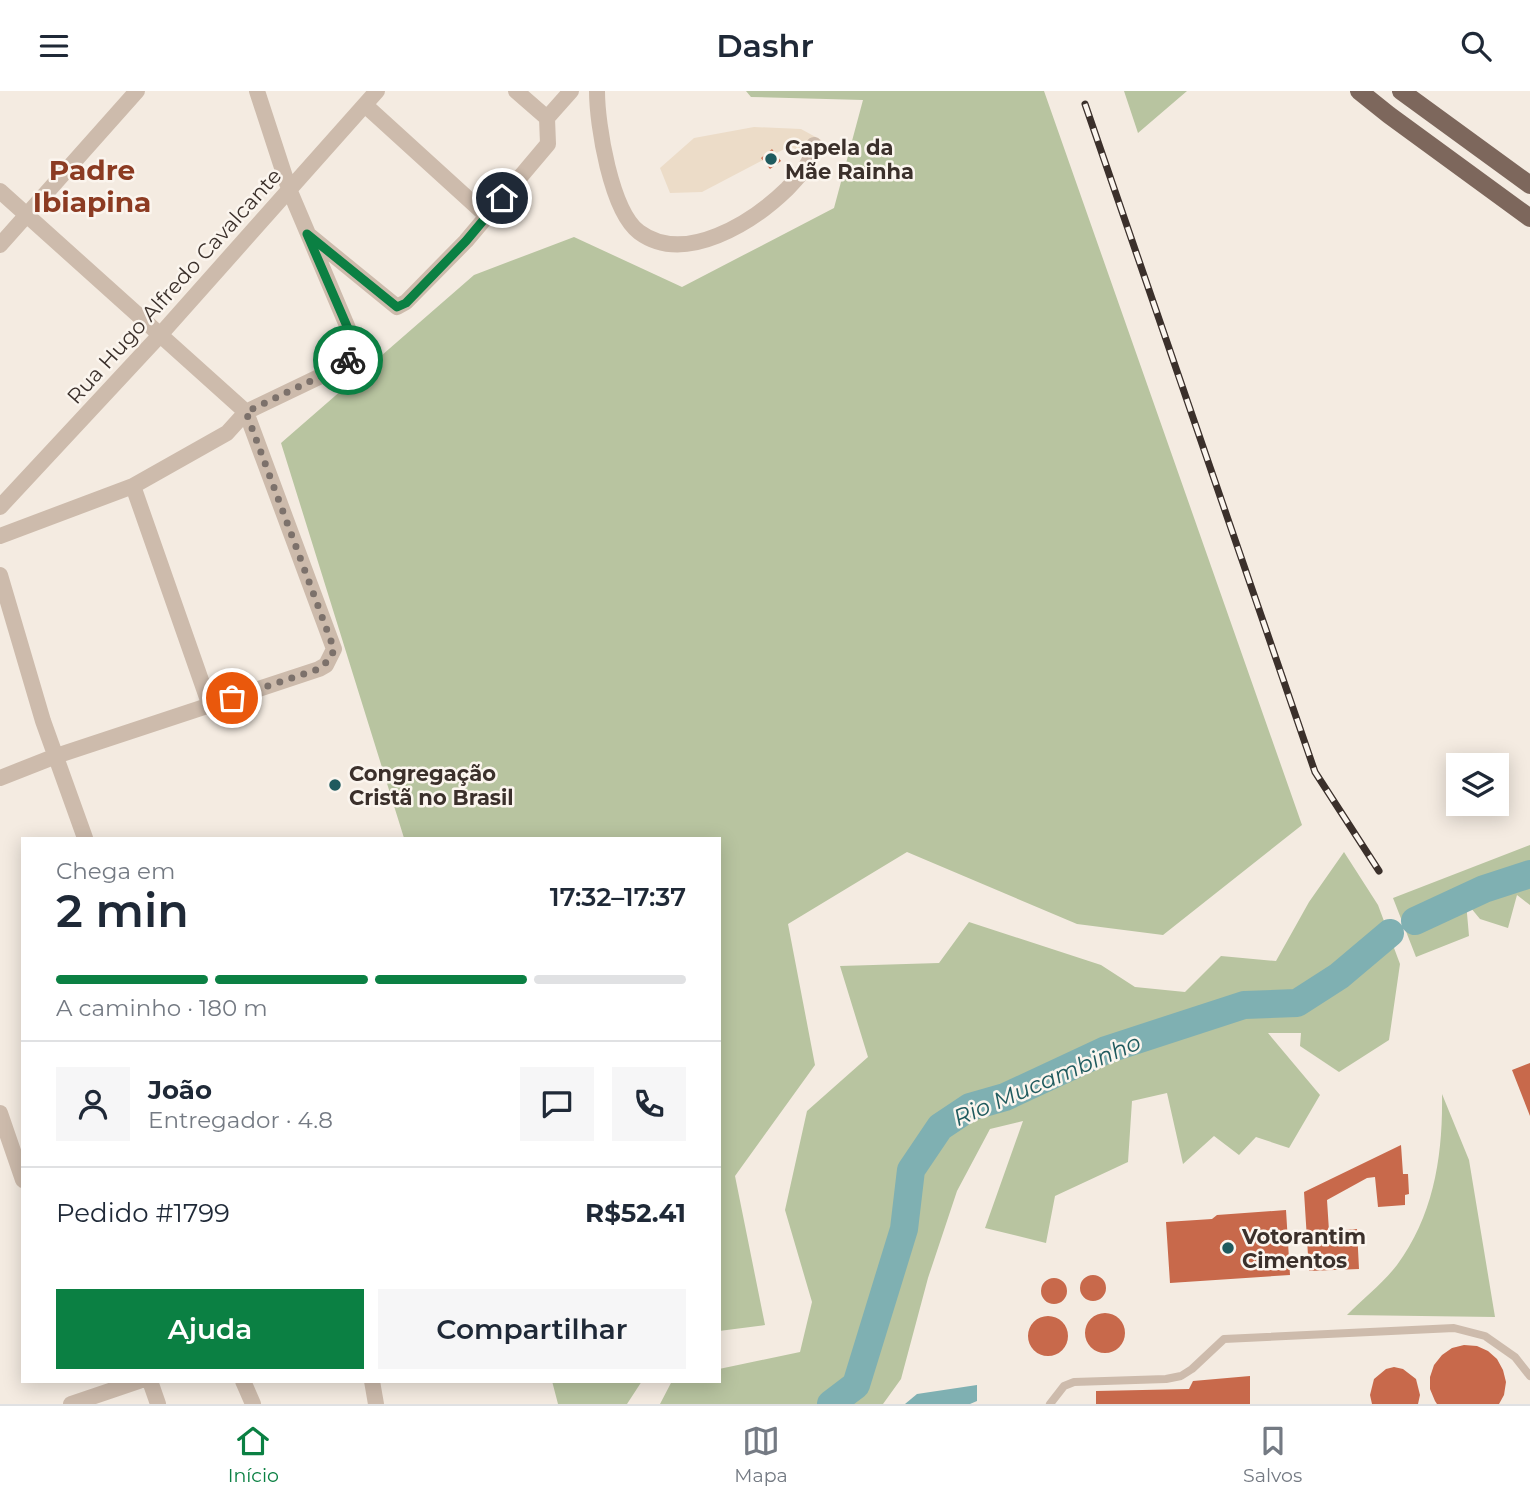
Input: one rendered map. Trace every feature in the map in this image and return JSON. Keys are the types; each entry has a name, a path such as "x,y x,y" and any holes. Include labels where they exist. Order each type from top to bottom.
{"main road":[{"path":"1359,91 1530,218"},
{"path":"1401,91 1530,185"}],"street":[{"path":"0,245 136,91"},
{"path":"0,536 133,486 227,433 246,412 346,364 356,347 289,189 257,91"},
{"name":"Rua Hugo Alfredo Cavalcante","path":"0,507 160,335 377,91"},
{"path":"516,91 547,118"},
{"path":"307,234 397,307 406,303 487,216 548,144 547,118 571,91"},
{"path":"597,91 601,141 618,198 628,221 639,232 655,240 691,242 725,234 742,226 771,205 804,171 812,159 814,145"},
{"path":"365,105 487,216"},
{"path":"0,191 246,412 334,649 331,658 319,669 56,756 0,778"},
{"path":"133,486 210,706"},
{"path":"0,575 56,756 85,837"},
{"path":"0,1113 21,1174"},
{"path":"71,1404 93,1388 126,1383"},
{"path":"151,1383 158,1404"},
{"path":"244,1383 253,1404"},
{"path":"372,1383 376,1404"}],"lane":[{"path":"1050,1404 1064,1386 1074,1382 1166,1379 1181,1376 1224,1339 1264,1335 1454,1328 1485,1336 1515,1357 1530,1376"}],"green space":[{"path":"746,91 1044,91 1302,825 1163,935 1077,924 907,852 788,924 815,1065 735,1176 765,1325 721,1331 721,837 404,837 281,443 474,275 574,237 682,287 834,208 863,100 751,97"},
{"path":"1124,91 1187,91 1138,133"},
{"path":"1530,845 1530,905 1517,895 1508,928 1480,919 1466,902 1469,936 1416,957 1393,898"},
{"path":"1344,852 1378,905 1400,964 1389,1040 1339,1072 1300,1046 1301,1033 1268,1033 1320,1095 1289,1148 1256,1137 1239,1155 1214,1136 1183,1164 1167,1093 1132,1101 1128,1162 1055,1196 1046,1243 985,1228 1023,1121 990,1129 957,1191 928,1278 901,1379 883,1404 660,1404 671,1383 721,1383 721,1369 800,1352 812,1302 785,1210 807,1111 868,1057 840,966 939,963 969,922 1101,965 1135,987 1185,992 1221,956 1276,961 1309,902"},
{"path":"1442,1094 1469,1160 1495,1317 1347,1315 1397,1265 1420,1226 1434,1184 1438,1162"},
{"path":"553,1383 641,1383 627,1404 558,1404"}],"shaded area":[{"path":"754,127 801,129 823,141 802,153 790,146 702,192 670,193 660,168 694,138"}],"water":[{"path":"977,1385 977,1401 970,1404 905,1404 917,1394"}],"building":[{"name":"Capela da Mãe Rainha","path":"772,149 781,161 770,169 761,158"},
{"path":"1530,1063 1530,1116 1512,1070"},
{"name":"Votorantim Cimentos","path":"1401,1145 1403,1174 1408,1174 1409,1194 1405,1195 1405,1205 1378,1207 1375,1177 1367,1178 1327,1200 1329,1231 1357,1229 1359,1269 1309,1271 1304,1192"},
{"name":"Votorantim Cimentos","path":"1286,1210 1290,1275 1170,1283 1166,1222"},
{"path":"1093,1275 1102,1279 1106,1288 1102,1297 1093,1301 1084,1297 1080,1288 1084,1279"},
{"path":"1054,1278 1063,1282 1067,1291 1063,1300 1054,1304 1045,1300 1041,1291 1045,1282"},
{"path":"1105,1313 1119,1319 1125,1333 1119,1347 1105,1353 1091,1347 1085,1333 1091,1319"},
{"path":"1048,1316 1062,1322 1068,1336 1062,1350 1048,1356 1034,1350 1028,1336 1034,1322"},
{"path":"1477,1346 1497,1359 1506,1382 1499,1404 1437,1404 1435,1401 1430,1389 1434,1365 1452,1348"},
{"path":"1386,1369 1403,1369 1416,1379 1420,1395 1418,1404 1372,1404 1370,1395 1374,1379"},
{"path":"1250,1376 1250,1404 1096,1404 1096,1391 1189,1389 1193,1381"}],"waterway":[{"name":"Rio Mucambinho","path":"1415,921 1484,889 1530,874"},
{"name":"Rio Mucambinho","path":"831,1404 856,1385 904,1229 911,1170 940,1127 970,1107 1005,1097 1106,1050 1244,1005 1297,1003 1339,976 1390,933"}],"railway":[{"path":"1085,104 1315,772 1379,871"}],"way so far":[{"path":"232,698 319,669 331,658 334,649 246,412 346,364 348,360"}],"place":[{"name":"Capela da Mãe Rainha","path":"771,159"},
{"name":"Congregação Cristã no Brasil","path":"335,785"},
{"name":"Votorantim Cimentos","path":"1228,1248"}],"district":[{"name":"Padre Ibiapina","path":"92,186"}],"route":[{"path":"348,360 356,347 307,234 397,307 406,303 466,241 502,198"}]}
